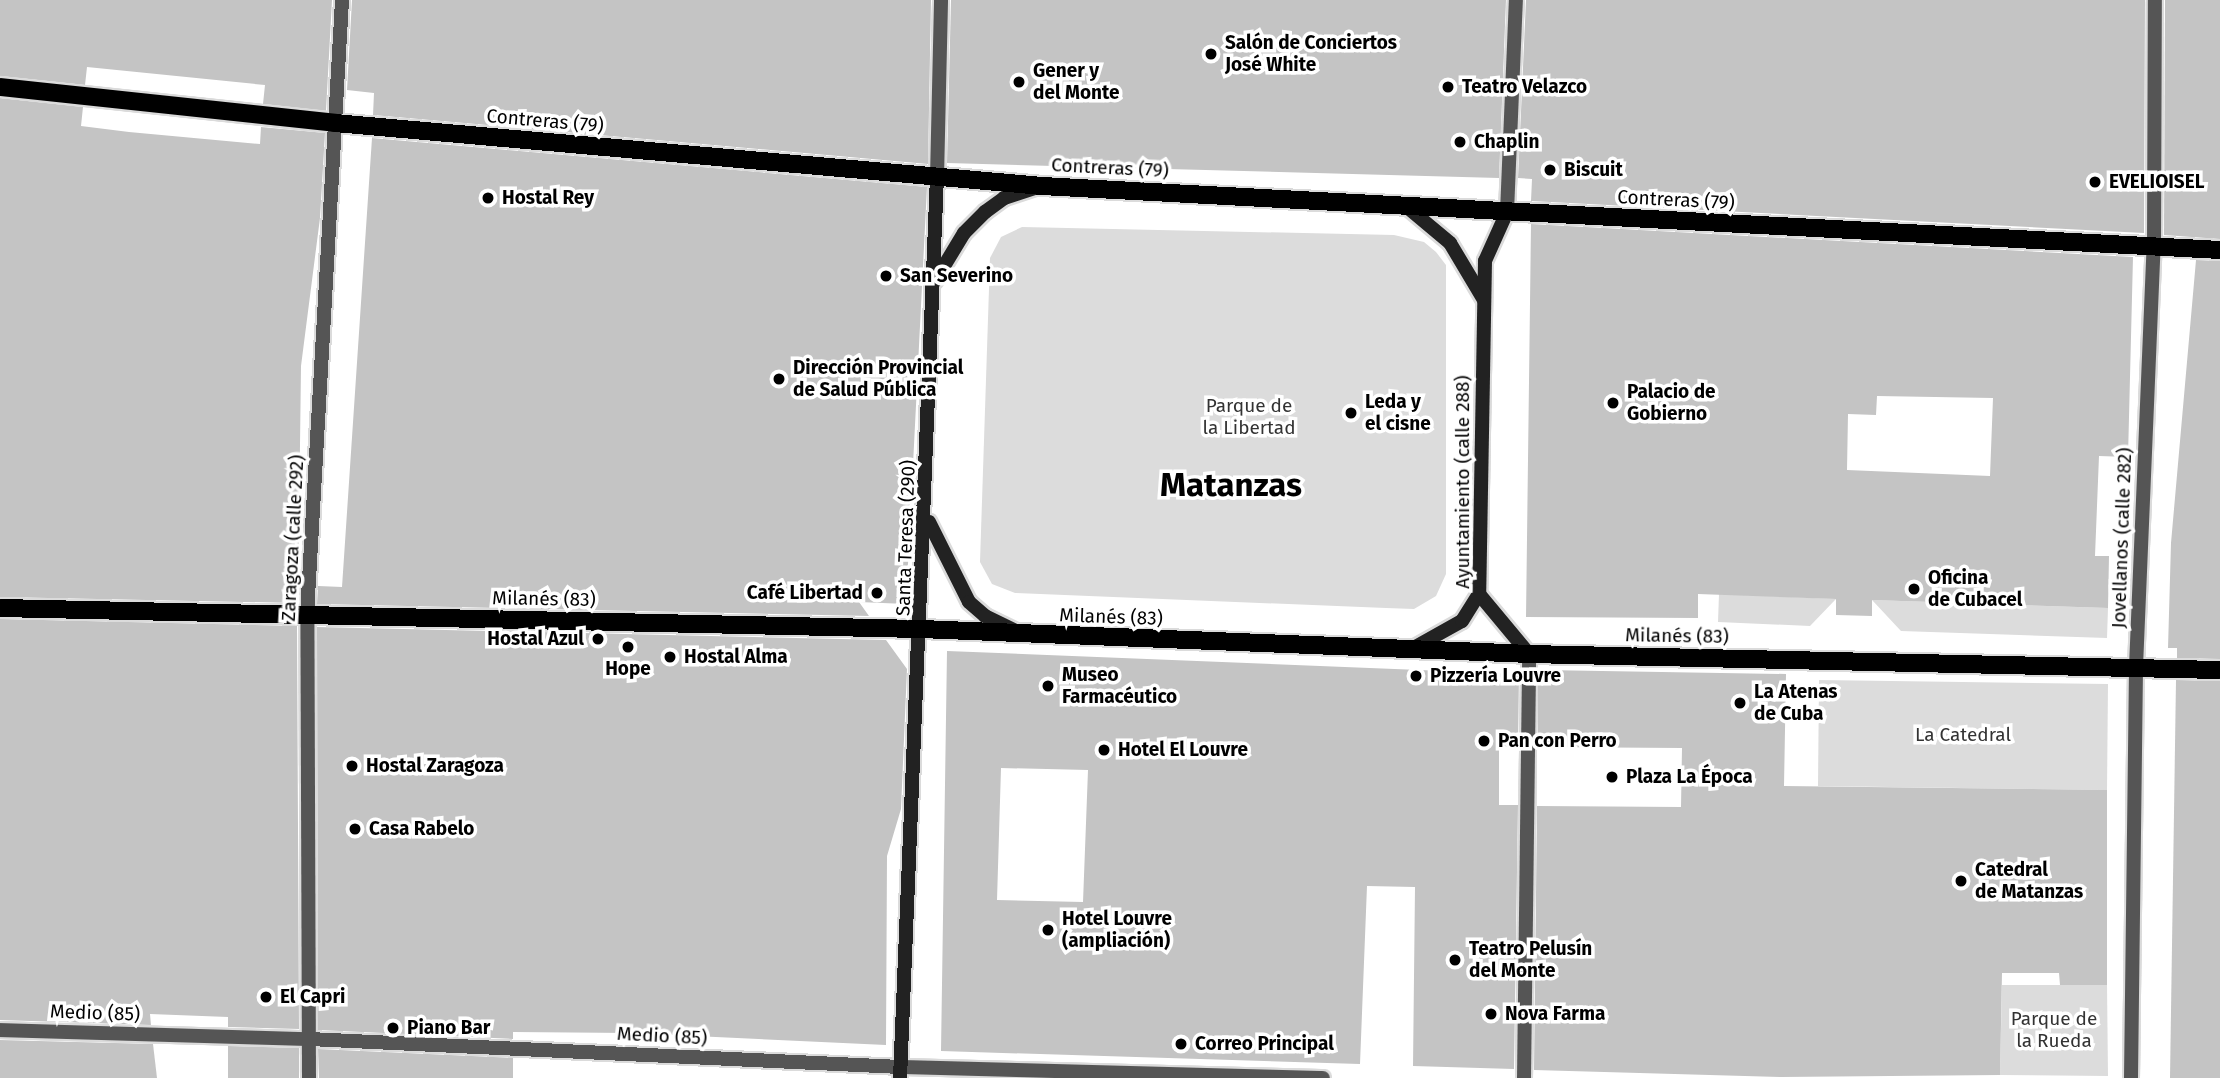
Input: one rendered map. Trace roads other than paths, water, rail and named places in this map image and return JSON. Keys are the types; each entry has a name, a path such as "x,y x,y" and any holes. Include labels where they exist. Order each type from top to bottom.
{"main road":[{"name":"Contreras (79)","path":"0,87 335,123 1042,186 2220,250"},
{"name":"Milanés (83)","path":"0,608 922,629 1529,654 2220,670"}],"street":[{"name":"Zaragoza (calle 292)","path":"309,1078 307,615 342,0"},
{"name":"Santa Teresa (290)","path":"900,1072 922,629 941,0"},
{"name":"Ayuntamiento (calle 288)","path":"1516,0 1507,212 1485,261 1479,594 1529,654"},
{"name":"Jovellanos (calle 282)","path":"2131,1078 2136,667 2154,246 2155,0"},
{"path":"934,284 964,233 985,212 1012,194 1042,186"},
{"path":"1407,207 1450,243 1484,301"},
{"path":"926,514 969,602 1003,626 1030,635"},
{"path":"1409,649 1448,633 1472,609 1479,594"},
{"path":"1524,1078 1529,654"},
{"name":"Medio (85)","path":"0,1030 309,1039 900,1072 1323,1078"}],"place":[{"name":"Salón de Conciertos José White","path":"1211,54"},
{"name":"Gener y del Monte","path":"1019,82"},
{"name":"Teatro Velazco","path":"1448,87"},
{"name":"Chaplin","path":"1460,142"},
{"name":"Biscuit","path":"1550,170"},
{"name":"EVELIOISEL","path":"2095,182"},
{"name":"Hostal Rey","path":"488,198"},
{"name":"San Severino","path":"886,276"},
{"name":"Dirección Provincial de Salud Pública","path":"779,379"},
{"name":"Palacio de Gobierno","path":"1613,403"},
{"name":"Leda y el cisne","path":"1351,413"},
{"name":"Oficina de Cubacel","path":"1914,589"},
{"name":"Café Libertad","path":"877,593"},
{"name":"Hostal Azul","path":"598,639"},
{"name":"Hope","path":"628,647"},
{"name":"Hostal Alma","path":"670,657"},
{"name":"Pizzería Louvre","path":"1416,676"},
{"name":"Museo Farmacéutico","path":"1048,686"},
{"name":"La Atenas de Cuba","path":"1740,703"},
{"name":"Pan con Perro","path":"1484,741"},
{"name":"Hotel El Louvre","path":"1104,750"},
{"name":"Hostal Zaragoza","path":"352,766"},
{"name":"Plaza La Época","path":"1612,777"},
{"name":"Casa Rabelo","path":"355,829"},
{"name":"Catedral de Matanzas","path":"1961,881"},
{"name":"Hotel Louvre (ampliación)","path":"1048,930"},
{"name":"Teatro Pelusín del Monte","path":"1455,960"},
{"name":"El Capri","path":"266,997"},
{"name":"Nova Farma","path":"1491,1014"},
{"name":"Piano Bar","path":"393,1028"},
{"name":"Correo Principal","path":"1181,1044"}],"district":[{"name":"Matanzas","path":"1231,486"}],"park label":[{"name":"Parque de la Libertad","path":"1249,417"},
{"name":"La Catedral","path":"1963,735"},
{"name":"Parque de la Rueda","path":"2054,1030"}]}
